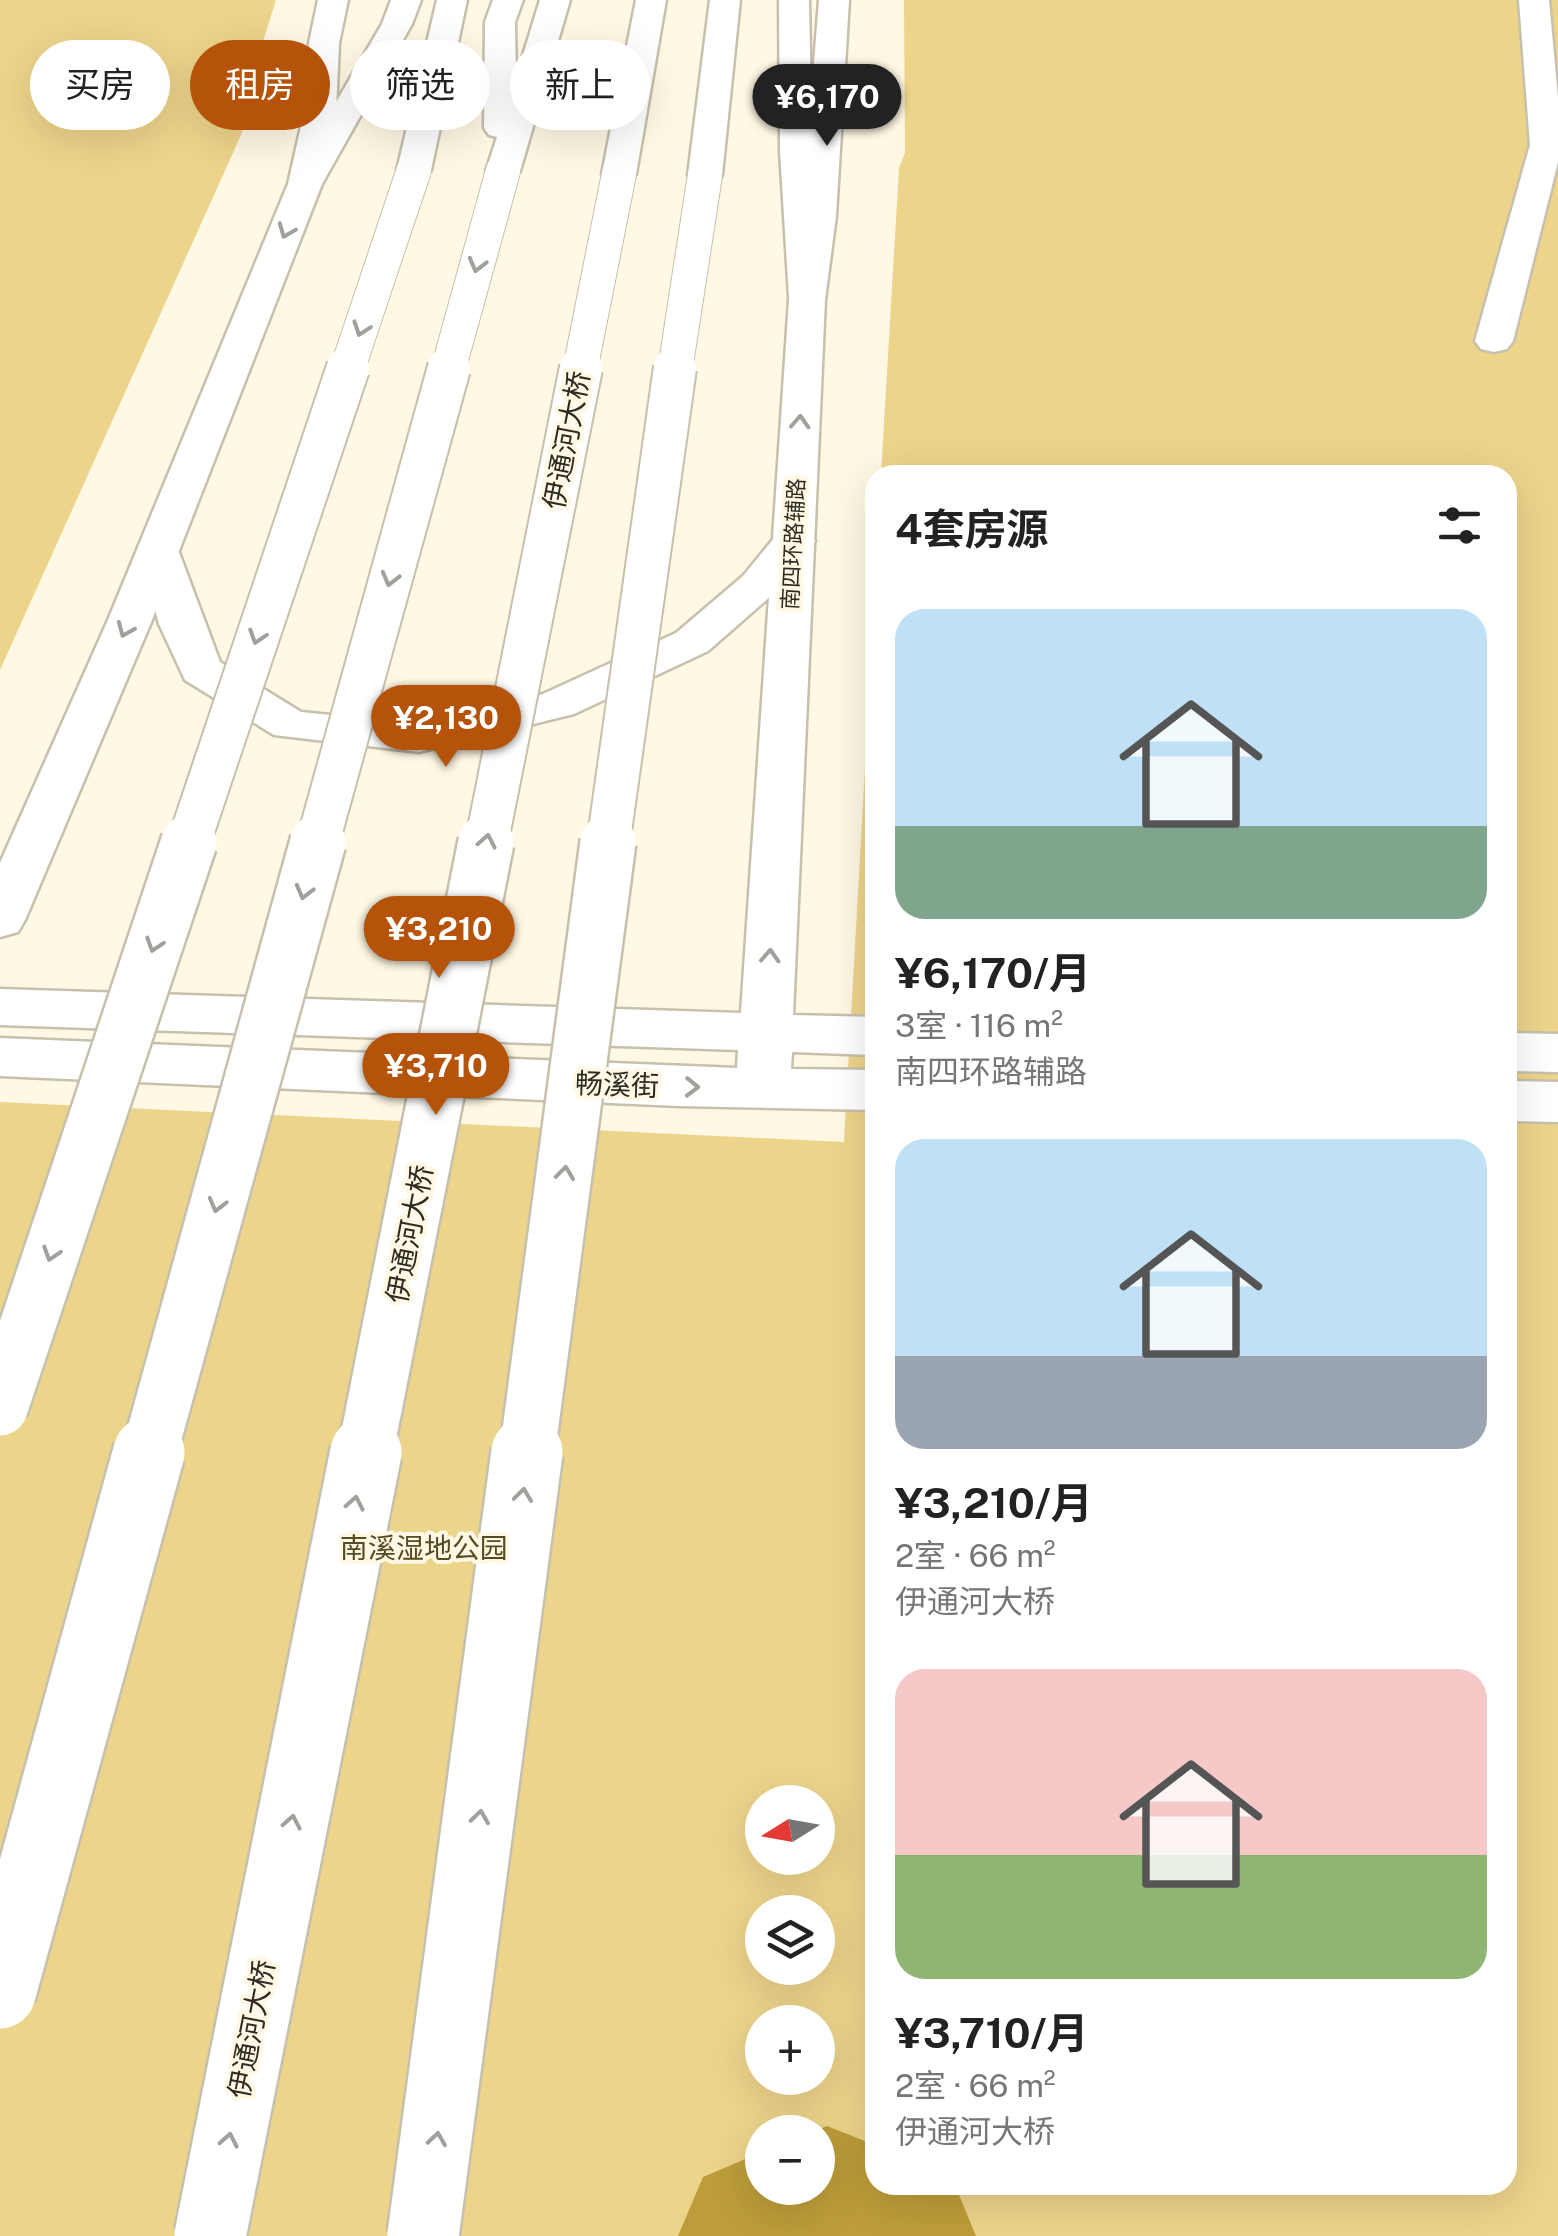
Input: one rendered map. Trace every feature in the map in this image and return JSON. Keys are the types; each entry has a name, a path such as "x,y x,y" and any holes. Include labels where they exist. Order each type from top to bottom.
{"main road":[{"path":"305,184 320,113 324,43 333,0"},
{"path":"0,920 158,548 305,184 390,38 406,0"},
{"path":"443,40 452,0"},
{"path":"464,40 500,0"},
{"path":"502,171 498,77 500,22 508,0"},
{"path":"0,1992 502,171 555,0"},
{"name":"伊通河大桥","path":"210,2236 651,0"},
{"path":"424,2236 644,570 706,169 726,0"},
{"path":"794,0 796,151 807,300"},
{"name":"南四环路辅路","path":"763,1088 807,300 819,216 834,0"},
{"path":"1494,340 1546,145 1534,0"},
{"path":"706,169 747,92"},
{"path":"0,1408 414,170 423,130"},
{"path":"158,548 181,624 202,670 290,726 419,738 558,704 692,642 758,584 794,541"},
{"name":"畅溪街","path":"0,1007 865,1036"},
{"path":"1517,1052 1558,1053"},
{"name":"畅溪街","path":"0,1057 865,1090"},
{"path":"1517,1101 1558,1102"}],"green space":[{"path":"0,0 276,0 264,40 190,40 190,130 243,130 0,670"},
{"name":"南溪湿地公园","path":"904,0 1558,0 1558,2236 0,2236 0,1102 844,1142 865,767 865,2195 1517,2195 1517,465 882,465 899,168 905,153"}],"shaded area":[{"path":"827,2210 892,2236 762,2236"}],"waterway":[{"path":"762,2236 827,2210 892,2236"}]}
